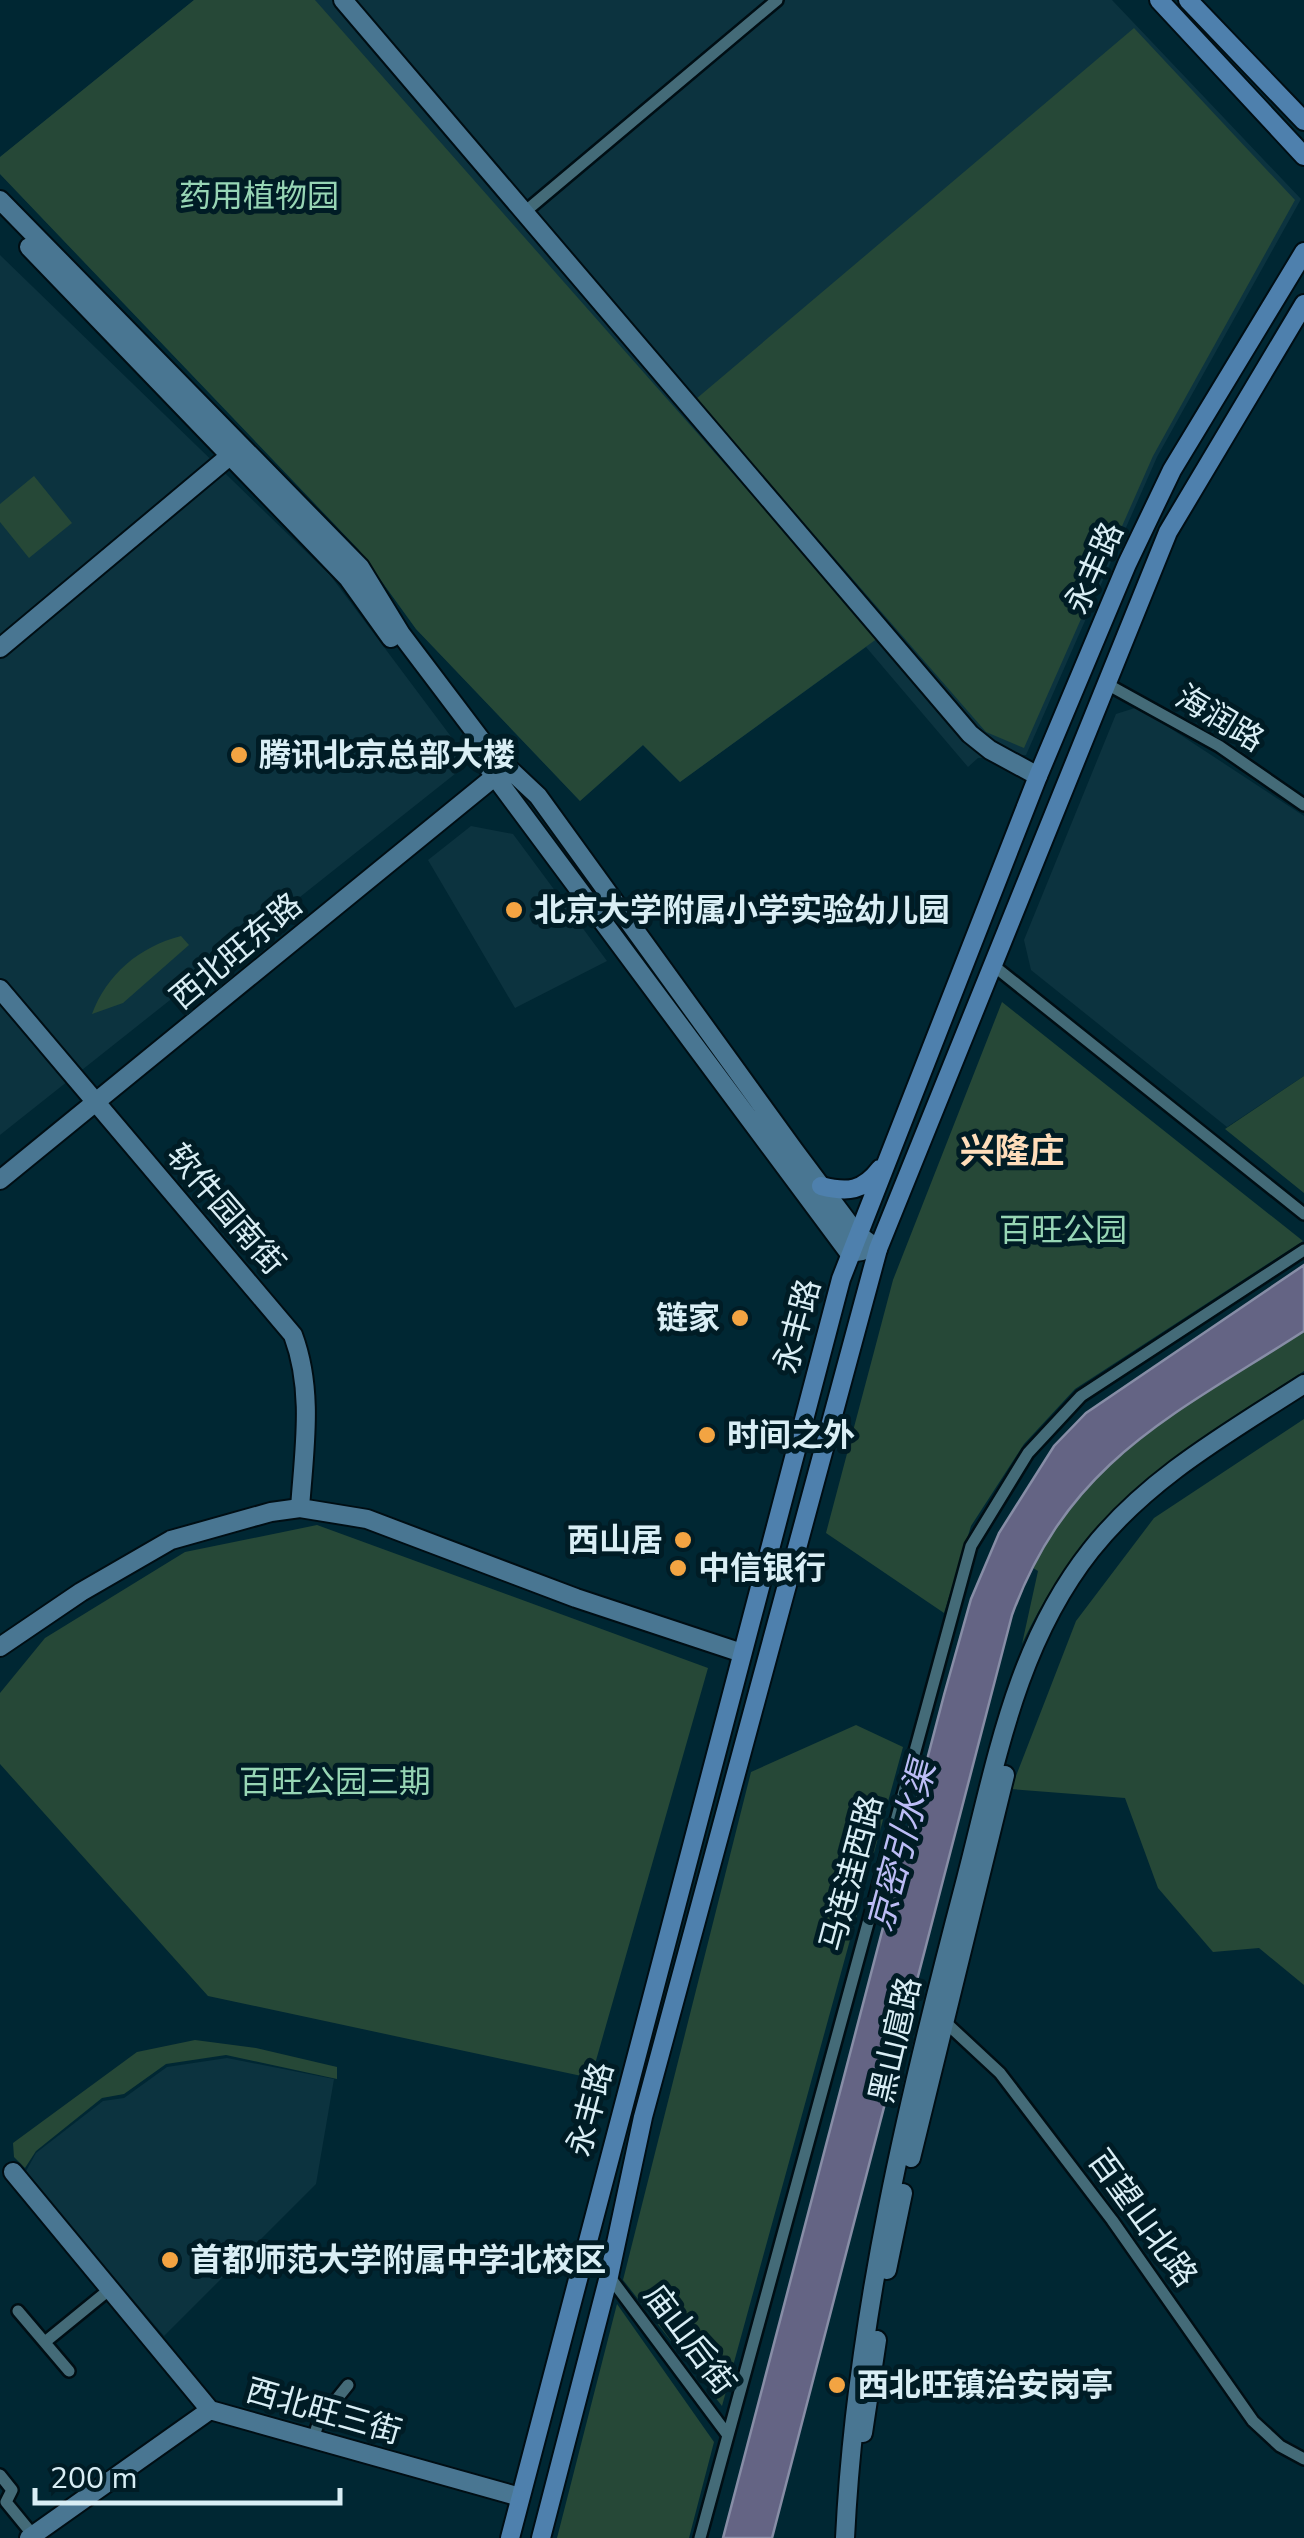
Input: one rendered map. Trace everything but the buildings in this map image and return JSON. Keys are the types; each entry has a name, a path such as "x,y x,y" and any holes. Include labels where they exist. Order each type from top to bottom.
{"main road":[{"path":"1158,0 1304,156"},
{"path":"1188,0 1304,121"},
{"name":"永丰路","path":"510,2538 849,1253 1038,776 1165,484 1304,252"},
{"name":"永丰路","path":"541,2538 609,2276 645,2112 878,1249 1168,532 1304,304"},
{"path":"821,1186 842,1192 858,1189 887,1160"},
{"path":"630,2074 642,2082 653,2082"},
{"path":"622,2107 645,2112"}],"street":[{"path":"343,0 527,210 970,734 1038,776"},
{"path":"527,210 777,0"},
{"path":"0,200 360,567 401,634 502,770 538,796 856,1233 878,1249"},
{"path":"0,216 348,578 502,770 849,1253 878,1249"},
{"path":"4,636 232,454"},
{"name":"海润路","path":"1104,683 1219,746 1304,805"},
{"name":"西北旺东路","path":"0,1180 96,1106 502,770"},
{"path":"994,966 1304,1214"},
{"name":"软件园南街","path":"0,989 293,1336 304,1365 306,1393 300,1508"},
{"name":"马连洼西路","path":"700,2538 959,1577 978,1534 1028,1453 1080,1396 1304,1250"},
{"name":"黑山扈路","path":"845,2538 851,2425 878,2252 1012,1700 1056,1600 1091,1550 1154,1486 1304,1384"},
{"name":"黑山扈路","path":"858,2538 863,2426 886,2275 937,2018 1025,1696 1052,1630 1100,1558 1138,1516 1199,1466 1304,1398"},
{"path":"0,1647 81,1592 172,1540 270,1512 300,1508 367,1519 576,1598 742,1653"},
{"name":"百望山北路","path":"937,2018 980,2050 1011,2087 1112,2220 1252,2421 1280,2446 1304,2460"},
{"path":"12,2172 210,2410"},
{"name":"庙山后街","path":"609,2276 727,2434"},
{"path":"45,2342 110,2290"},
{"path":"18,2312 69,2371"},
{"path":"314,2439 319,2420 348,2385"},
{"name":"西北旺三街","path":"31,2536 210,2410 520,2496"},
{"path":"0,2476 12,2490 6,2502 31,2536"}],"shaded area":[{"path":"194,0 1112,0 1301,199 1157,457 1026,755 978,758 968,767 866,647 680,782 643,745 580,801 416,629 359,550 0,174 0,157"},
{"path":"0,255 330,575 470,762 0,1135"},
{"path":"1138,707 1304,816 1304,1076 1227,1127 1031,970 1024,940 1116,714"},
{"name":"北京大学附属小学实验幼儿园","path":"471,826 513,834 607,961 515,1008 428,860"},
{"path":"1304,1265 1304,1331 1131,1446 1095,1479 1063,1517 1036,1562 1012,1615 772,2538 723,2538 944,1695 971,1599 999,1533 1054,1446 1086,1413"},
{"name":"首都师范大学附属中学北校区","path":"227,2058 334,2079 316,2184 164,2336 25,2173 36,2153 103,2101 124,2098 167,2067"}],"green space":[{"name":"药用植物园","path":"194,0 315,0 878,638 680,782 643,745 580,801 416,629 359,550 0,174 0,157"},
{"path":"1134,28 1295,200 1153,456 1024,748 986,732 696,399"},
{"path":"34,476 72,523 29,558 0,522 0,504"},
{"path":"181,936 189,945 123,1003 92,1014 106,986 126,964 151,947"},
{"name":"百旺公园","path":"1002,1002 1303,1241 1075,1389 1024,1444 971,1526 944,1613 826,1533 893,1280"},
{"path":"1304,1076 1304,1193 1225,1129"},
{"path":"1304,1331 1304,1371 1176,1456 1140,1485 1077,1552 1022,1644 1038,1571 1030,1566 1087,1488 1151,1430"},
{"path":"1304,1419 1304,1985 1259,1948 1213,1952 1158,1888 1125,1798 1011,1789 1076,1621 1154,1518"},
{"name":"百旺公园三期","path":"317,1525 708,1668 591,2078 208,1996 0,1764 0,1693 45,1638 185,1552"},
{"path":"856,1725 903,1747 722,2406 623,2280 751,1772"},
{"path":"195,2040 256,2048 337,2067 337,2079 226,2055 166,2064 124,2094 102,2098 36,2151 25,2168 14,2157 13,2143 137,2052"},
{"path":"617,2304 714,2442 689,2538 557,2538"}],"place":[{"name":"腾讯北京总部大楼","path":"239,755"},
{"name":"北京大学附属小学实验幼儿园","path":"514,910"},
{"name":"链家","path":"740,1318"},
{"name":"时间之外","path":"707,1435"},
{"name":"西山居","path":"683,1540"},
{"name":"中信银行","path":"678,1568"},
{"name":"首都师范大学附属中学北校区","path":"170,2260"},
{"name":"西北旺镇治安岗亭","path":"837,2385"}],"district":[{"name":"兴隆庄","path":"1012,1151"}],"water label":[{"name":"京密引水渠","path":"901,1846"}]}
